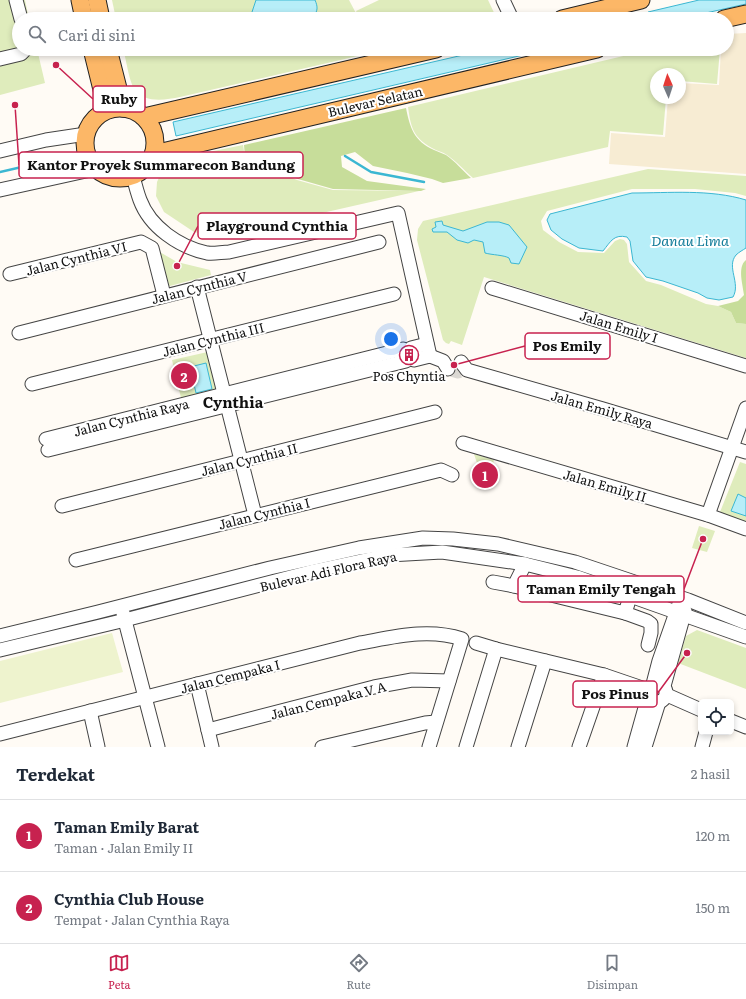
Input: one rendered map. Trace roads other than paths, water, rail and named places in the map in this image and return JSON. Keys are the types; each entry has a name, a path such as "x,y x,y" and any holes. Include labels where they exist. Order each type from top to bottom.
{"main road":[{"path":"80,0 83,12"},
{"path":"97,0 100,12"},
{"path":"591,12 641,0"},
{"path":"734,17 746,14"},
{"path":"95,56 115,109"},
{"path":"109,56 115,109"},
{"path":"144,117 406,56"},
{"name":"Bulevar Selatan","path":"154,154 567,56"},
{"path":"115,109 131,109 144,117 153,130 155,138 154,154 146,167 133,176 125,178 109,177 95,169 87,156 85,149 86,134 94,119 100,114 115,109"}],"street":[{"path":"16,0 19,12"},
{"path":"503,0 509,12"},
{"path":"0,59 13,56"},
{"path":"0,151 46,140 86,134"},
{"path":"0,190 95,169"},
{"path":"133,176 140,201 152,219 168,237 188,248 209,253 229,252 398,213 428,350"},
{"name":"Jalan Cynthia VI","path":"10,274 141,242 152,248 164,295"},
{"name":"Jalan Cynthia V","path":"19,333 164,295 379,242"},
{"path":"197,287 255,515"},
{"name":"Jalan Emily I","path":"492,288 746,366"},
{"name":"Jalan Cynthia III","path":"32,384 394,294"},
{"name":"Jalan Cynthia Raya","path":"47,444 428,350"},
{"name":"Jalan Emily Raya","path":"428,350 454,364 746,452"},
{"path":"708,515 746,408"},
{"name":"Jalan Cynthia II","path":"62,506 435,412"},
{"name":"Jalan Emily II","path":"463,443 708,515 746,529"},
{"name":"Jalan Cynthia I","path":"76,560 441,470 452,475"},
{"name":"Bulevar Adi Flora Raya","path":"0,636 270,568 359,548 423,538 453,539 498,544 575,562 684,599 746,623"},
{"path":"359,548 363,561"},
{"name":"Bulevar Adi Flora Raya","path":"0,650 121,621 314,571 389,555 442,552 525,564 577,577 746,637"},
{"path":"514,586 525,564"},
{"path":"493,582 625,612 648,621 651,624 651,633 648,644"},
{"path":"625,612 630,597"},
{"path":"645,747 656,693 659,661 680,614 684,599"},
{"path":"117,607 141,698 158,747"},
{"name":"Jalan Cempaka I","path":"0,734 360,643 414,633 454,636 462,639 449,681"},
{"path":"476,643 604,675 698,709"},
{"path":"466,747 496,649"},
{"path":"518,747 545,661"},
{"path":"579,747 604,675"},
{"name":"Jalan Cempaka V A","path":"208,730 374,687 412,680 449,681"},
{"path":"429,747 449,681"},
{"path":"197,684 212,747"},
{"path":"634,747 656,693"},
{"path":"141,698 148,747"},
{"path":"90,711 98,747"},
{"path":"322,747 425,723 436,722"},
{"path":"734,722 746,727"},
{"path":"702,747 705,735"}],"water":[{"path":"256,0 315,0 317,5 316,12 252,12"},
{"path":"699,0 746,0 746,4 710,12 648,12"},
{"path":"459,56 519,56 176,136 173,122"},
{"name":"Danau Lima","path":"632,193 704,193 718,194 746,200 746,248 737,254 733,260 732,265 735,292 733,297 719,300 707,298 698,293 646,277 633,261 630,241 627,237 616,237 603,251 579,248 562,239 551,230 547,220 550,214"},
{"path":"442,221 443,225 463,231 487,222 499,222 509,225 527,247 519,264 511,263 507,257 485,253 483,242 474,240 468,243 457,240 447,232 433,232 432,229 436,227 435,222"},
{"path":"206,363 212,389 196,393 190,367"},
{"path":"738,494 746,498 746,516 731,511"}],"waterway":[{"path":"345,156 371,172 424,182"},
{"path":"0,172 52,160"}],"tunnel":[{"path":"448,369 458,372 467,370"}],"place":[{"name":"Ruby","path":"56,65"},
{"name":"Kantor Proyek Summarecon Bandung","path":"15,105"},
{"name":"Playground Cynthia","path":"177,266"},
{"name":"Pos Chyntia","path":"409,355"},
{"name":"Pos Emily","path":"454,365"},
{"name":"Cynthia Club House","path":"184,376"},
{"name":"Taman Emily Barat","path":"485,475"},
{"name":"Taman Emily Tengah","path":"703,539"},
{"name":"Pos Pinus","path":"687,653"}],"district":[{"name":"Cynthia","path":"233,401"}]}
